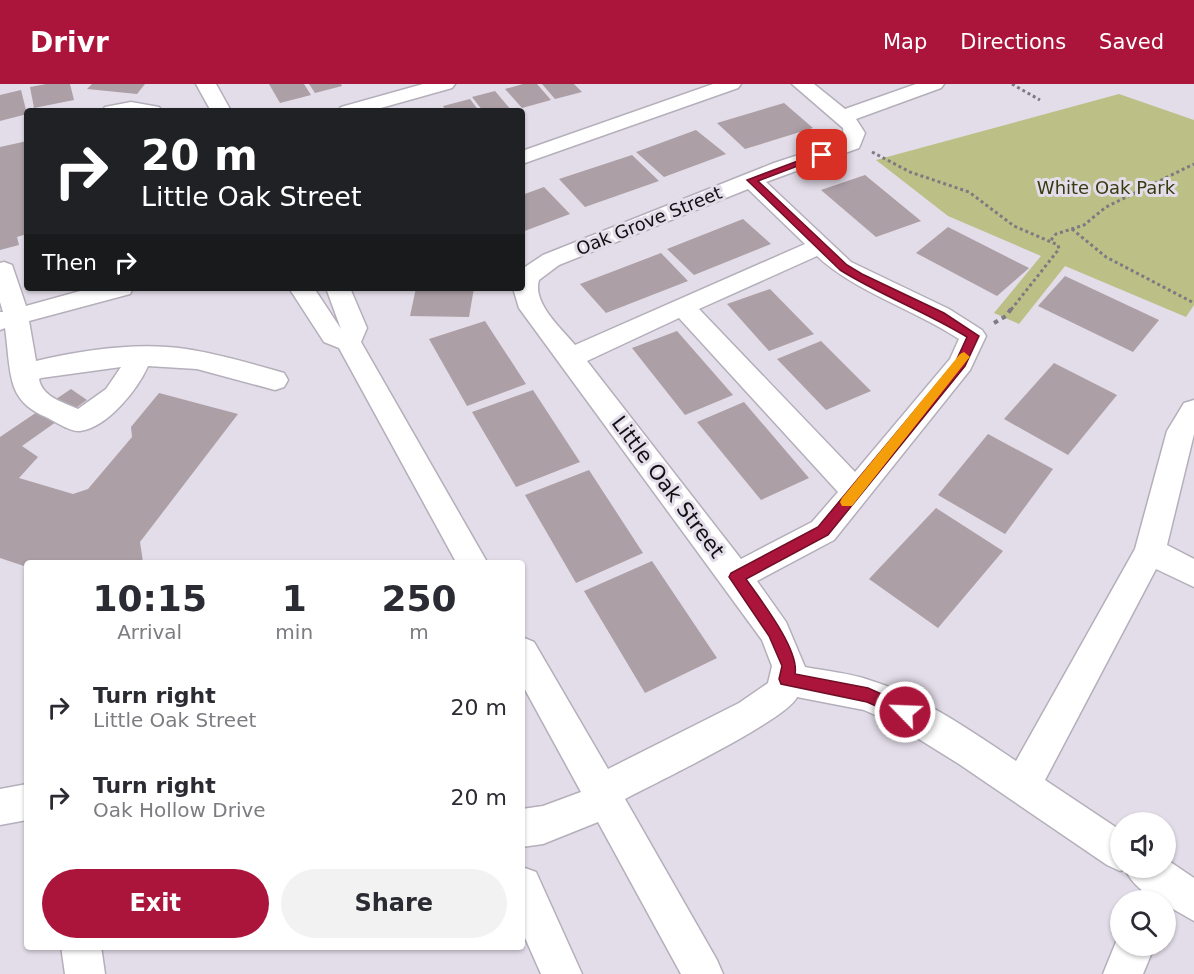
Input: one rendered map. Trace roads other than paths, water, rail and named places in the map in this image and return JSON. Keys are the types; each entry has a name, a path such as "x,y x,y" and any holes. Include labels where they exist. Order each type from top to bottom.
{"street":[{"path":"206,84 216,108"},
{"path":"359,108 445,84"},
{"path":"525,157 731,84"},
{"path":"802,84 842,117 934,84"},
{"name":"Oak Grove Street","path":"536,268 752,180 852,144 856,137 855,130 842,117"},
{"path":"736,577 823,531 961,363 973,336 940,315 859,277 843,267 752,180"},
{"path":"569,358 819,246"},
{"path":"10,268 8,318 27,387 38,402 79,421 114,400 130,380 138,358"},
{"name":"Little Oak Street","path":"525,286 526,279 536,268"},
{"path":"8,318 110,291"},
{"path":"303,291 311,300 333,336 348,342 471,560"},
{"path":"339,291 354,328 348,342"},
{"name":"Little Oak Street","path":"524,291 528,302 569,358 736,577 775,632 789,666 786,679"},
{"path":"683,307 855,492"},
{"path":"25,373 45,368 138,358 185,358 276,380"},
{"path":"1022,786 1150,551 1181,431 1194,411"},
{"path":"1150,551 1194,574"},
{"path":"525,657 703,974"},
{"path":"525,828 543,825 604,797 751,714 782,693 786,679 868,695 905,712 1110,845"},
{"path":"0,807 24,803"},
{"path":"1153,882 1194,901"},
{"path":"525,893 562,974"},
{"path":"82,950 85,974"}],"park label":[{"name":"White Oak Park","path":"1106,188"}]}
